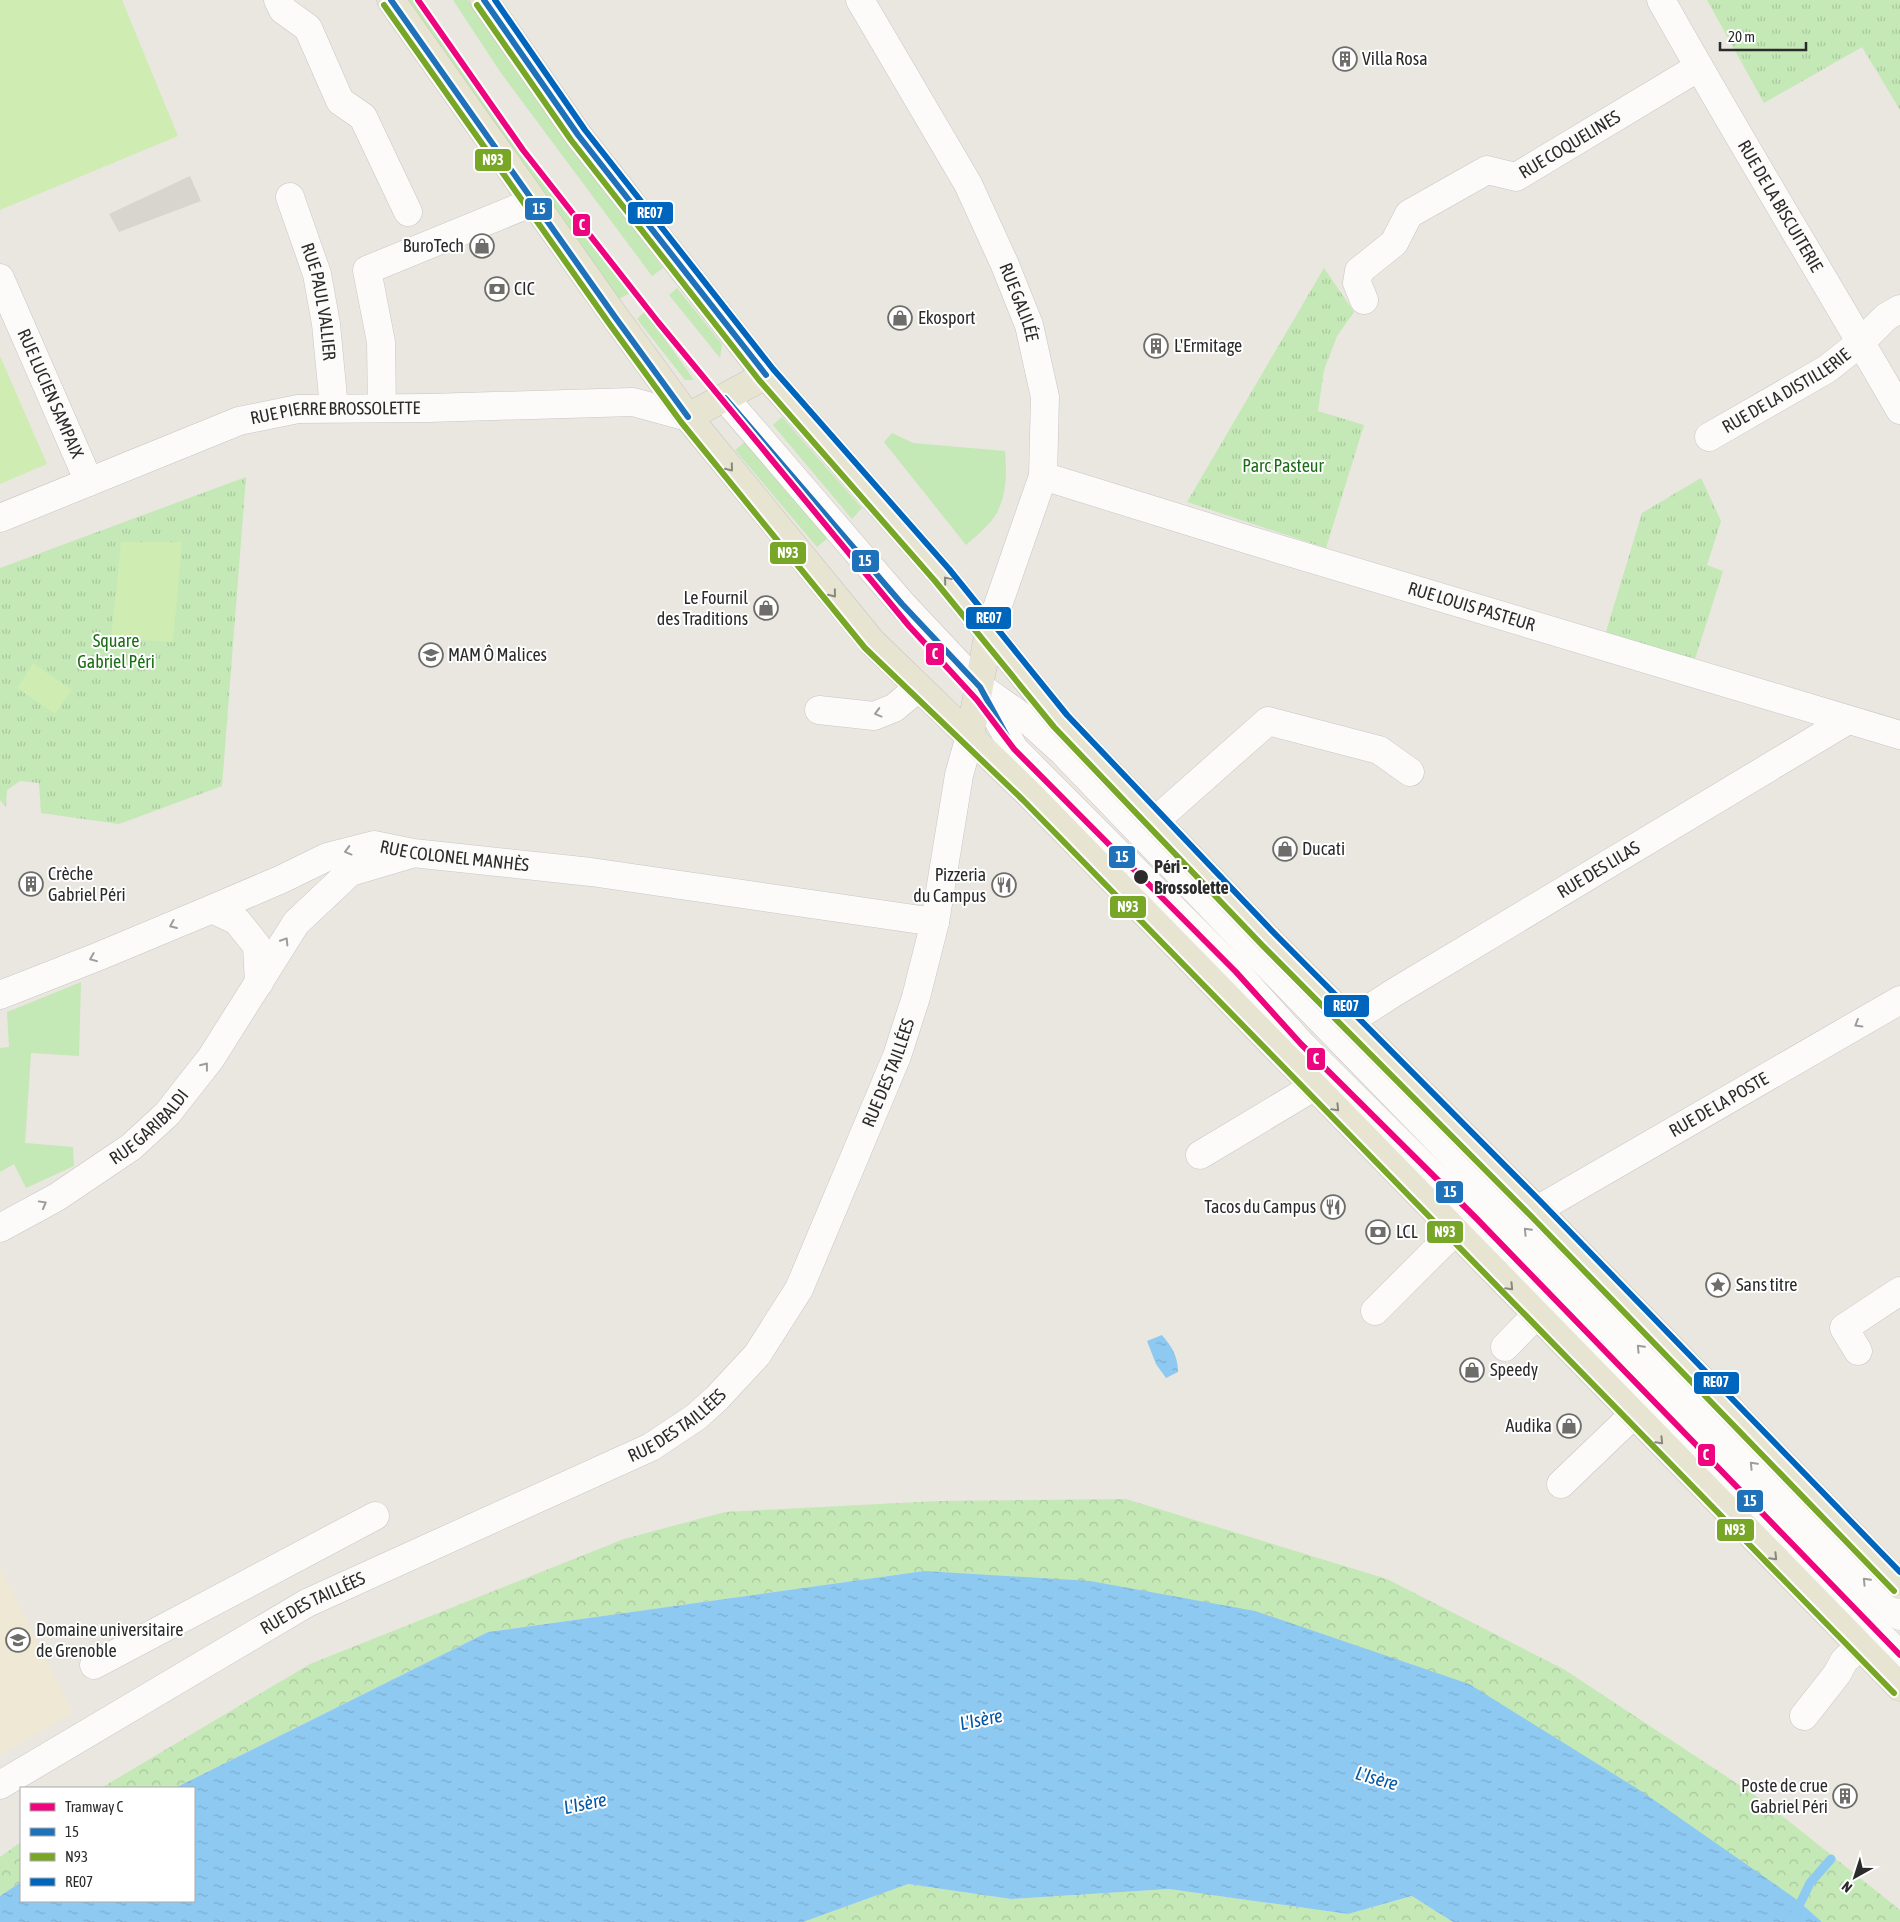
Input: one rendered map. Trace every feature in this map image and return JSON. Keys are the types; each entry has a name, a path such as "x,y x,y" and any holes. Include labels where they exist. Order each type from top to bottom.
{"main road":[{"path":"391,0 533,202 688,417 872,642 970,736 1315,1086 1860,1645 1898,1674"},
{"path":"484,0 578,135 766,375 936,568 989,631 1060,721 1155,821 1537,1210 1900,1585"},
{"path":"688,417 766,375"},
{"path":"970,736 989,631"}],"street":[{"path":"278,0 283,10 308,28 340,101 363,117 408,212"},
{"name":"RUE GALILÉE","path":"860,0 968,184 1005,265 1029,325 1045,397 1043,476 989,631"},
{"name":"RUE DE LA BISCUITERIE","path":"1661,0 1900,410"},
{"name":"RUE COQUELINES","path":"1360,292 1359,271 1394,243 1409,214 1487,170 1516,177 1699,68"},
{"name":"RUE PAUL VALLIER","path":"290,197 317,274 326,324 334,408"},
{"path":"382,408 381,342 367,270 533,202"},
{"name":"RUE LUCIEN SAMPAIX","path":"0,278 89,482"},
{"name":"RUE DE LA DISTILLERIE","path":"1709,437 1827,369 1861,342 1886,317 1900,309"},
{"path":"725,398 902,604 980,686 1031,724 1063,752 1900,1616"},
{"name":"RUE PIERRE BROSSOLETTE","path":"0,518 239,420 298,409 633,402 688,417"},
{"name":"RUE LOUIS PASTEUR","path":"1043,476 1249,540 1900,735"},
{"path":"980,686 1014,749 1236,972 1301,1044 1476,1218 1898,1674"},
{"path":"819,710 874,716 894,708 918,688"},
{"name":"RUE DES LILAS","path":"1350,1021 1395,992 1848,720"},
{"path":"1155,821 1268,721 1379,750 1410,772"},
{"name":"RUE DES TAILLÉES","path":"0,1785 307,1603 652,1446 696,1417 757,1354 799,1289 897,1056 916,997 935,922 959,775 970,736"},
{"name":"RUE COLONEL MANHÈS","path":"0,995 212,909 287,877 327,857 374,844 413,853 591,872 935,922"},
{"name":"RUE GARIBALDI","path":"0,1228 57,1197 131,1147 167,1114 211,1058 296,923 350,872 413,853"},
{"path":"212,909 236,921 257,946 259,983"},
{"name":"RUE DE LA POSTE","path":"1537,1210 1900,1000"},
{"path":"1200,1155 1315,1086"},
{"path":"1374,1311 1456,1230"},
{"path":"1858,1351 1844,1328 1900,1291"},
{"path":"1505,1347 1537,1314"},
{"path":"1562,1484 1634,1414"},
{"path":"94,1665 375,1516"},
{"path":"1804,1716 1837,1674 1844,1661 1860,1645"}],"shaded area":[{"path":"190,176 201,201 119,232 109,214"},
{"name":"Domaine universitaire de Grenoble","path":"0,1568 73,1712 0,1755"}],"green space":[{"path":"0,0 122,0 178,136 0,210"},
{"path":"403,0 416,0 477,91 630,293 619,299"},
{"path":"453,0 468,0 512,66 663,268 652,276 501,73"},
{"path":"1707,0 1900,0 1900,110 1862,47 1764,103"},
{"name":"Parc Pasteur","path":"1324,268 1354,312 1337,336 1324,370 1318,411 1364,425 1326,548 1187,502"},
{"path":"677,288 722,344 720,358 669,295"},
{"path":"645,311 694,380 685,380 637,319"},
{"path":"0,356 47,464 0,484"},
{"path":"782,417 862,508 852,519 773,425"},
{"path":"892,433 913,443 1005,451 1006,478 1001,504 989,523 966,545 884,442"},
{"path":"745,442 828,538 817,547 735,450"},
{"name":"Square Gabriel Péri","path":"246,477 222,786 119,824 41,813 39,783 20,781 7,790 6,807 0,800 0,568"},
{"path":"1701,478 1721,521 1707,565 1723,571 1695,659 1605,635 1642,513"},
{"path":"121,542 182,542 173,642 111,638"},
{"path":"33,663 72,690 55,714 17,688"},
{"path":"81,982 79,1056 31,1053 25,1143 73,1147 74,1166 26,1188 14,1164 0,1172 0,1048 9,1047 7,1012"},
{"path":"1126,1499 1387,1579 1565,1670 1765,1802 1900,1910 1900,1922 1822,1922 1796,1899 924,1571 488,1632 177,1787 103,1787 310,1664 624,1539 725,1512 939,1501"},
{"path":"20,1843 20,1883 0,1896 0,1857"},
{"path":"908,1884 1011,1899 1169,1889 1348,1914 1413,1896 1453,1922 803,1922"}],"water":[{"path":"1162,1335 1174,1352 1178,1366 1178,1372 1166,1378 1156,1364 1147,1341"},
{"name":"L'Isère","path":"924,1571 1090,1581 1255,1611 1469,1684 1641,1791 1796,1899 1822,1922 1453,1922 1412,1896 1348,1914 1169,1889 1011,1899 908,1884 803,1922 0,1922 0,1896 20,1883 20,1902 195,1902 195,1787 177,1787 488,1632"}],"waterway":[{"path":"1791,1922 1810,1883 1831,1859"}],"tram line":[{"name":"C","path":"418,0 523,150 658,322 909,626 977,700 1014,749 1236,972 1301,1044 1476,1218 1900,1655"}],"transit line":[{"name":"15","path":"391,0 688,417"},
{"name":"15","path":"484,0 578,135 766,375"},
{"name":"RE07","path":"495,0 585,130 773,369 949,569 1067,715 1275,934 1543,1204 1900,1572"},
{"name":"N93","path":"384,5 681,422 865,648 1023,800 1894,1693"},
{"name":"N93","path":"477,5 571,140 759,380 935,581 1054,727 1263,946 1531,1216 1894,1591"},
{"name":"15","path":"725,398 902,604 980,687 1014,749 1236,972 1301,1044 1476,1218 1900,1656"}],"place":[{"name":"Villa Rosa","path":"1345,59"},
{"name":"BuroTech","path":"482,246"},
{"name":"CIC","path":"497,289"},
{"name":"Ekosport","path":"900,318"},
{"name":"L'Ermitage","path":"1156,346"},
{"name":"Le Fournil des Traditions","path":"766,608"},
{"name":"MAM Ô Malices","path":"431,655"},
{"name":"Ducati","path":"1285,849"},
{"name":"Péri - Brossolette","path":"1141,877"},
{"name":"Crèche Gabriel Péri","path":"31,884"},
{"name":"Pizzeria du Campus","path":"1004,885"},
{"name":"Tacos du Campus","path":"1333,1207"},
{"name":"LCL","path":"1378,1232"},
{"name":"Sans titre","path":"1718,1285"},
{"name":"Speedy","path":"1472,1370"},
{"name":"Audika","path":"1569,1426"},
{"name":"Domaine universitaire de Grenoble","path":"18,1640"},
{"name":"Poste de crue Gabriel Péri","path":"1845,1796"}]}
